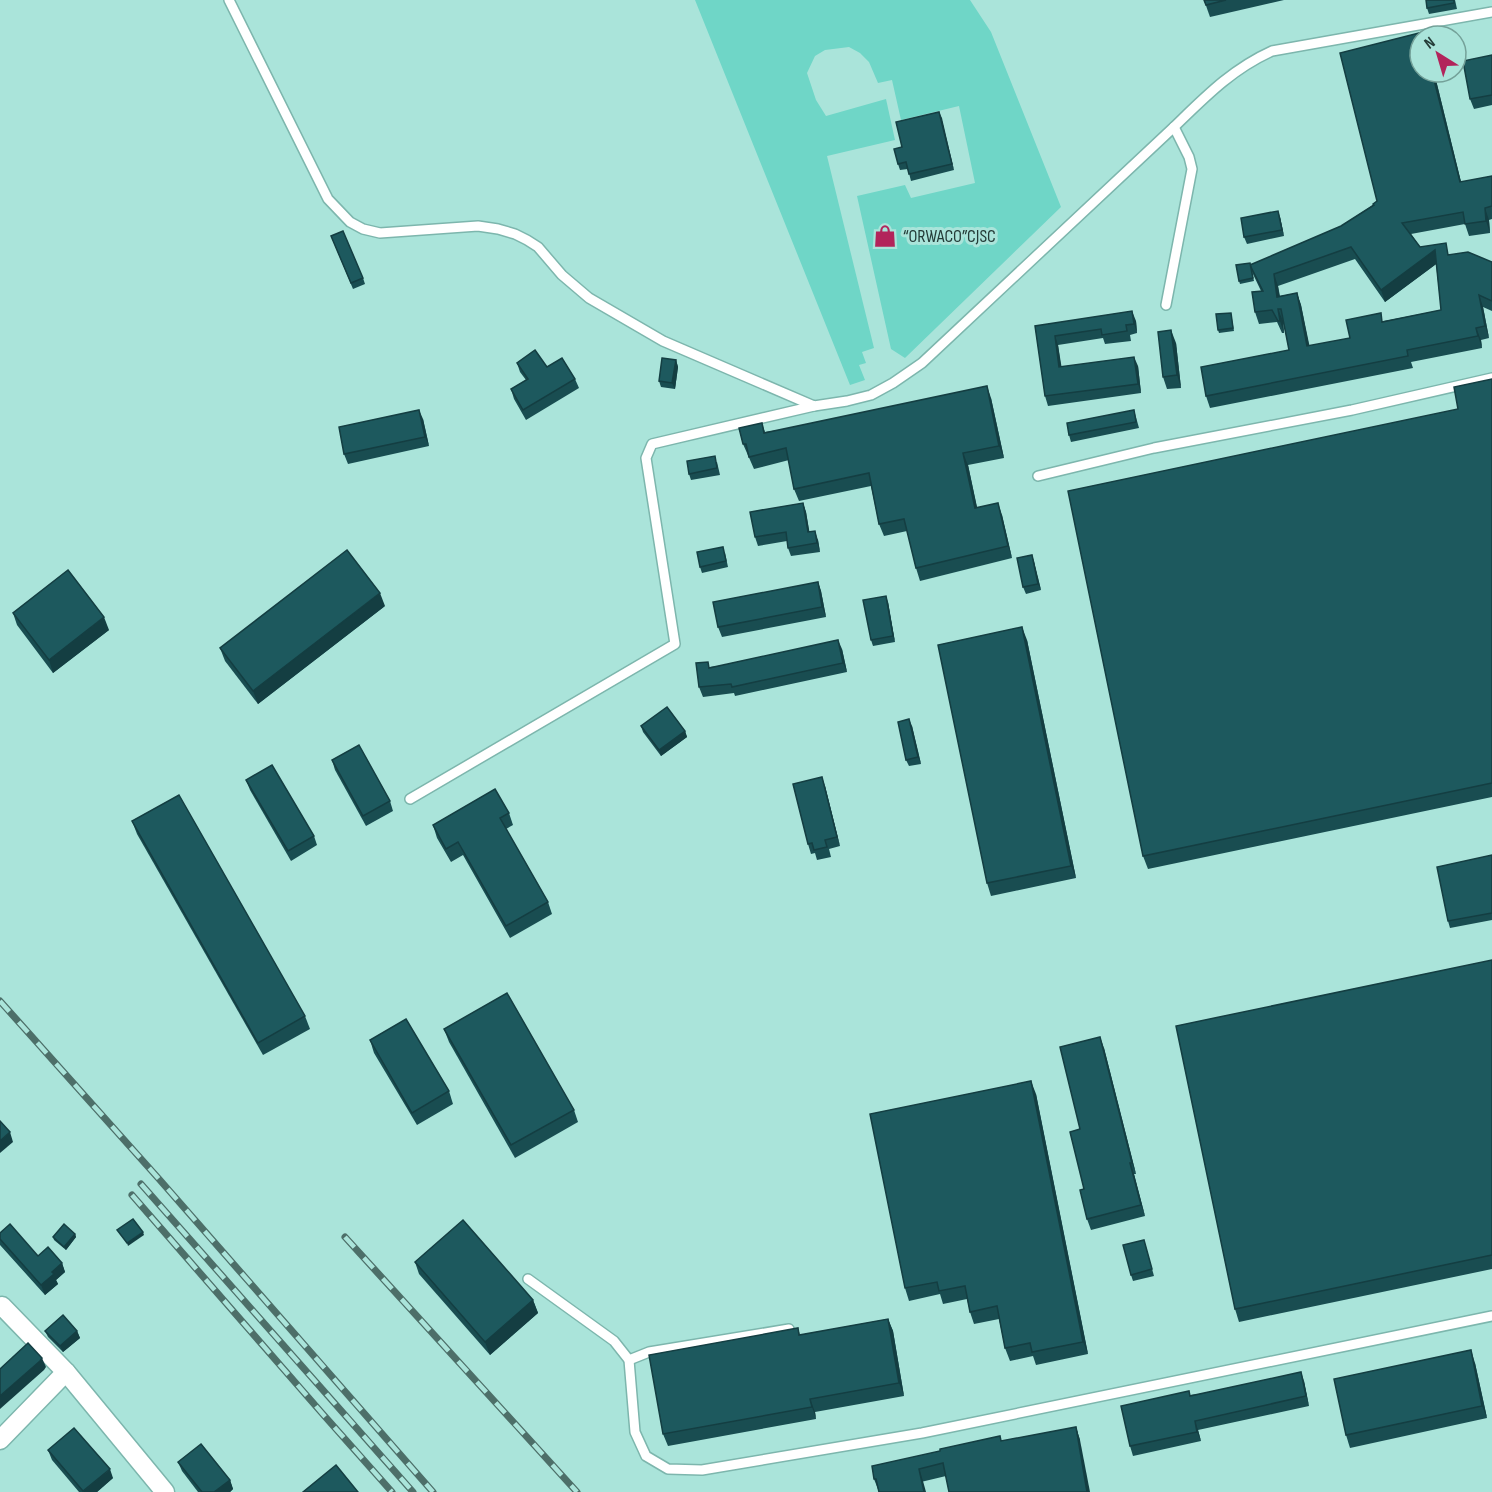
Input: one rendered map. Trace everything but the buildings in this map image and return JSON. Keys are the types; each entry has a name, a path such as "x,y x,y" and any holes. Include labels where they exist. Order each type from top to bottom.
{"street":[{"path":"2,1306 66,1372 165,1492"},
{"path":"0,1440 66,1372"}],"lane":[{"path":"229,0 328,199 350,222 363,229 380,232 478,226 498,228 515,234 538,247 562,275 589,298 663,341 814,406"},
{"path":"410,799 675,644 646,458 652,444 871,395 893,383 922,363 1214,87 1256,58 1272,51 1492,12"},
{"path":"1166,305 1192,169 1189,157 1174,127"},
{"path":"1038,476 1154,448 1352,410 1492,378"},
{"path":"528,1279 614,1341 629,1360 635,1432 646,1456 668,1469 702,1470 922,1433 1492,1316"},
{"path":"629,1360 649,1352 789,1329"}],"green space":[{"path":"695,0 970,0 991,32 1061,207 905,358 891,349 857,196 905,185 911,198 975,183 959,106 901,120 892,80 878,83 869,62 860,53 849,47 825,50 815,56 807,73 816,100 826,116 886,99 895,140 827,156 874,348 862,352 866,363 859,365 865,380 850,385"}],"railway":[{"path":"0,1001 433,1492"},
{"path":"141,1184 413,1492"},
{"path":"132,1195 392,1492"},
{"path":"345,1237 577,1492"}],"place":[{"name":"“ORWACO”CJSC","path":"885,236"}]}
